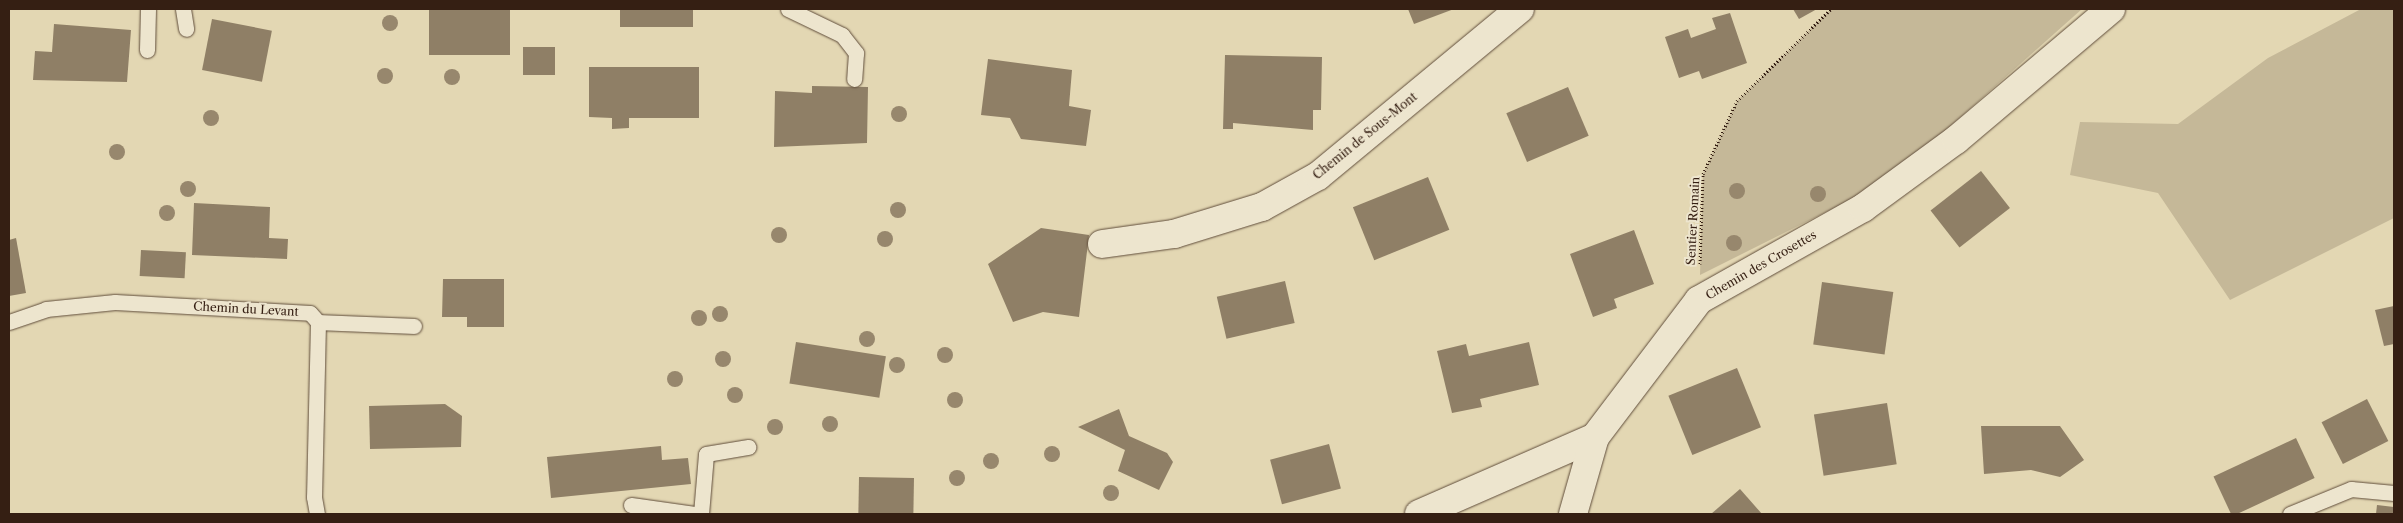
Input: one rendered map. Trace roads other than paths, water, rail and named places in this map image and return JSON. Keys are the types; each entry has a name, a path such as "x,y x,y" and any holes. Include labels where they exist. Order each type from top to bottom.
{"street":[{"name":"Chemin de Sous-Mont","path":"1102,244 1174,234 1253,210 1318,176 1520,9"},
{"name":"Chemin des Crosettes","path":"1419,514 1595,437 1699,300 1863,208 1956,140 2111,9"},
{"path":"1573,514 1595,437"}],"lane":[{"path":"147,50 148,9"},
{"path":"183,9 186,29"},
{"path":"788,9 842,34 856,53 854,79"},
{"name":"Chemin du Levant","path":"9,322 46,309 115,302 310,313 318,322"},
{"path":"317,514 314,477 318,322 414,326"},
{"path":"702,514 706,454 748,447"},
{"path":"2290,514 2351,489 2394,492"},
{"path":"631,505 694,514"}]}
